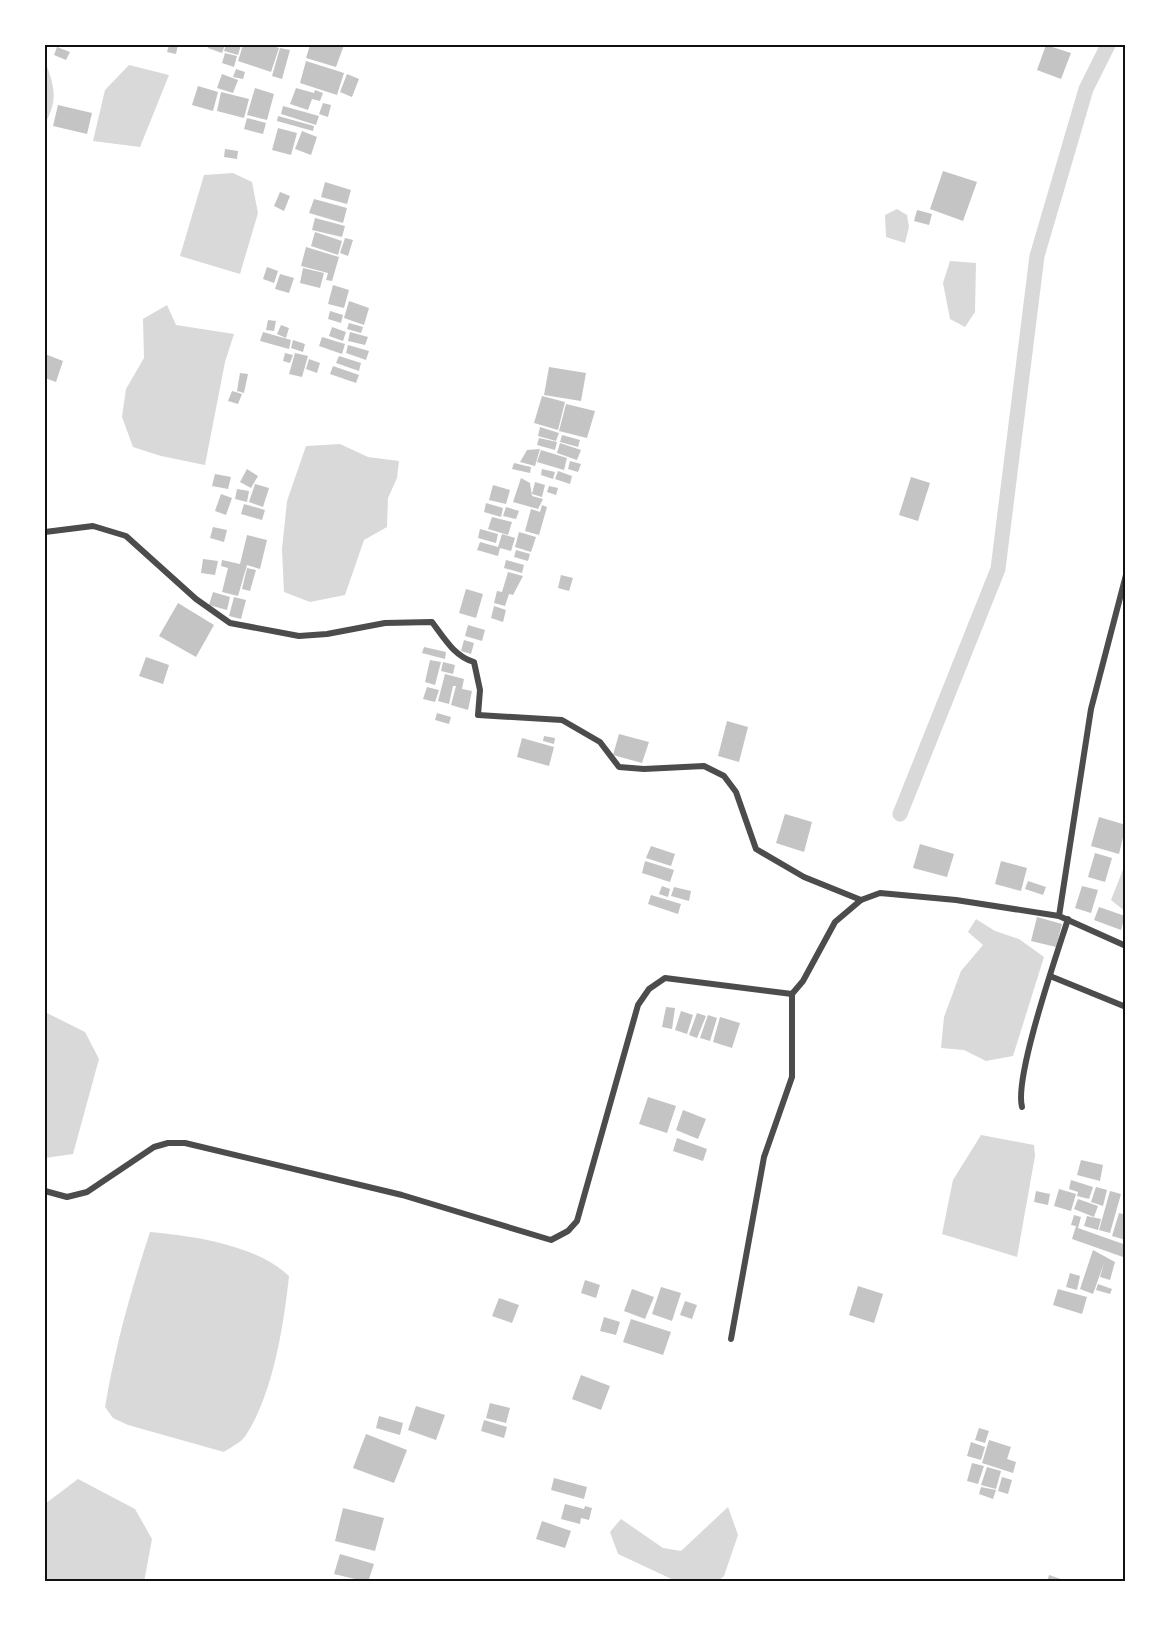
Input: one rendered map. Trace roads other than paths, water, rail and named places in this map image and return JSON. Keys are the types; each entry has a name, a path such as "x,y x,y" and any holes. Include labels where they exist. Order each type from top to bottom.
{"street":[{"path":"45,532 93,526 126,536 196,599 230,623 299,636 327,634 385,623 432,622 448,645 463,659 474,662 480,690 478,715 562,720 600,742 619,767 644,769 704,766 724,776 736,792 756,849 804,878 861,900"},
{"path":"1059,916 1091,709 1126,575"},
{"path":"731,1339 764,1157 792,1077 792,994 803,981 835,922 861,900 880,893 956,900 1059,916 1126,946"},
{"path":"1022,1107 1020,1099 1029,1053 1068,919"},
{"path":"1050,976 1126,1007"},
{"path":"45,1191 68,1197 87,1192 154,1147 168,1143 185,1143 402,1195 552,1239 568,1231 577,1221 638,1005 649,989 665,978 792,994"}],"waterway":[{"path":"900,814 998,569 1037,256 1086,89 1108,45"}]}
